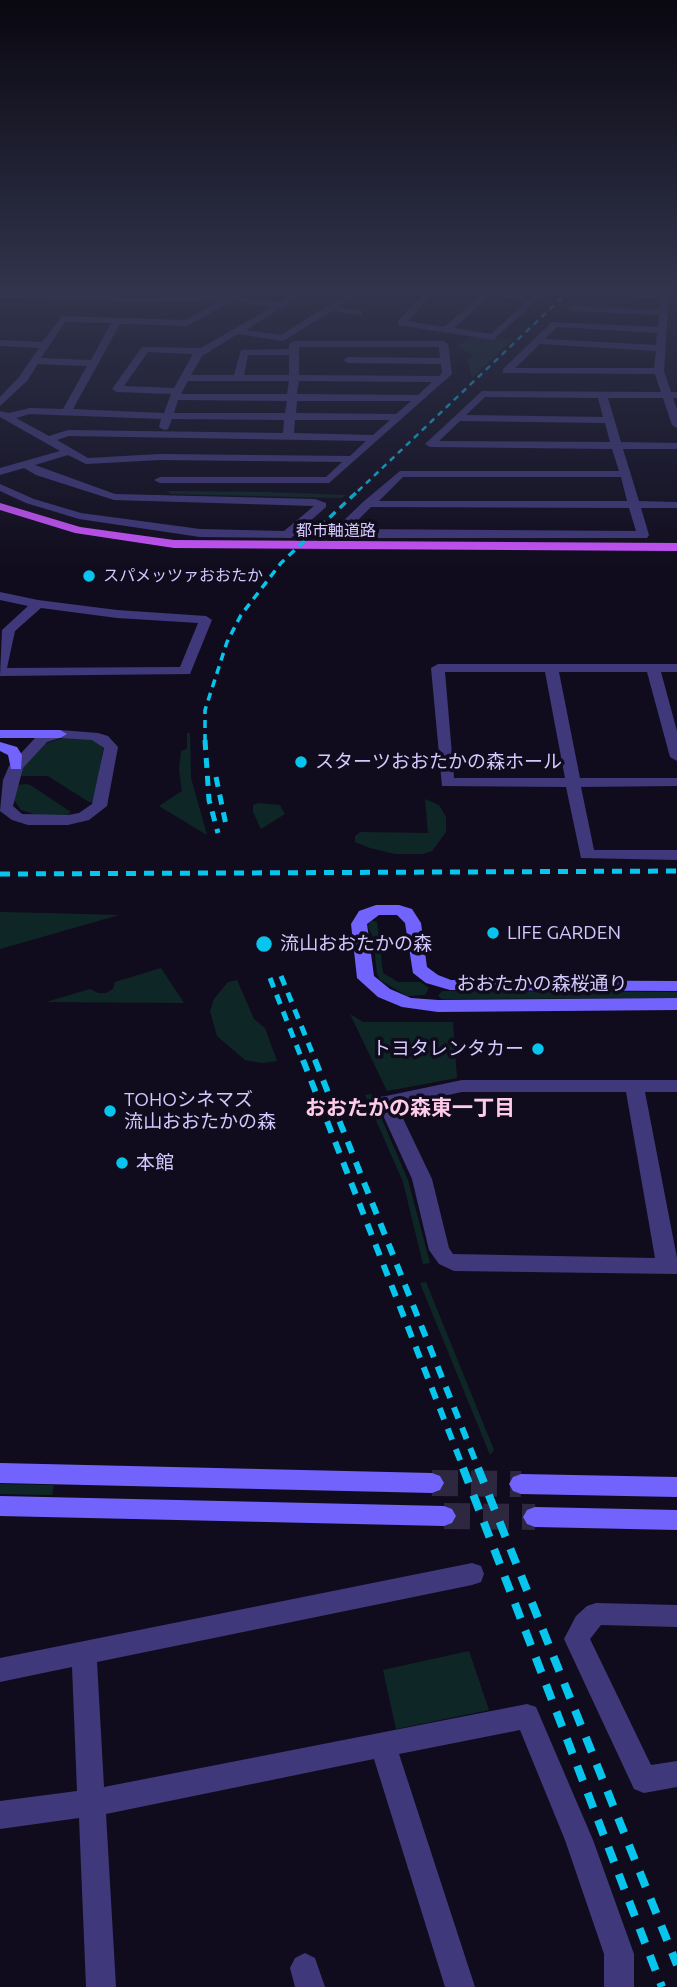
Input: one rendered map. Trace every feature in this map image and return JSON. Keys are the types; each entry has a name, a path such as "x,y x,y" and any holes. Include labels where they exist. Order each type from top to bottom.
{"main road":[{"name":"都市軸道路","path":"0,506 79,530 174,544 238,547 677,547"},
{"name":"都市軸道路","path":"0,516 85,540 172,552 677,558"}],"street":[{"path":"0,403 18,385"},
{"path":"66,413 81,385"},
{"path":"120,385 117,389 175,394 420,398"},
{"path":"147,512 160,480 165,416 180,385"},
{"path":"288,436 293,385"},
{"path":"160,480 329,480 435,385"},
{"path":"676,422 671,395 482,394 430,444 677,446"},
{"path":"602,395 643,535 349,534 341,530 400,474 625,474"},
{"path":"4,415 30,411 165,416 399,417"},
{"path":"4,415 86,461 160,457 353,459"},
{"path":"457,418 608,420"},
{"path":"47,440 68,433 376,438"},
{"path":"0,472 68,452"},
{"path":"0,487 62,511 147,512 315,502 322,505 287,535 200,533 147,512 114,497 40,473 25,464"},
{"path":"368,504 677,505"},
{"path":"0,596 38,604 117,614 206,620 185,671 0,670 9,630 38,604"},
{"path":"677,668 438,668 447,783 677,782"},
{"path":"551,668 587,855 677,855"},
{"path":"653,668 677,757"},
{"path":"0,734 60,734 103,739 111,747 102,797 96,810 84,817 68,820 28,820 17,817 5,807 9,780 16,766 42,739 60,734"},
{"path":"0,746 12,750 16,766"},
{"path":"390,909 399,910 411,918 416,963 424,974 432,979 433,990 428,998 408,1003 384,993 366,978 359,924 365,915 376,910 390,909"},
{"name":"おおたかの森桜通り","path":"432,979 463,986 677,986"},
{"name":"おおたかの森桜通り","path":"408,1003 438,1006 677,1004"},
{"path":"634,1086 672,1266 454,1263 446,1259 439,1250 422,1179 386,1101 462,1086 634,1086 677,1086"},
{"path":"0,1473 432,1483"},
{"path":"521,1484 677,1487"},
{"path":"0,1506 444,1517"},
{"path":"535,1517 677,1520"},
{"path":"0,1670 472,1574"},
{"path":"677,1616 596,1614 585,1624 578,1639 644,1780 677,1774"},
{"path":"84,1653 101,1987"},
{"path":"0,1815 92,1803 527,1716 579,1840 619,1954 620,1987"},
{"path":"383,1745 460,1987"}],"green space":[{"path":"167,491 346,495 341,498 171,494"},
{"path":"187,733 190,733 191,778 207,835 159,806 182,791 179,770 181,751 187,749"},
{"path":"63,738 89,738 103,749 94,802 89,802 48,776 19,776 21,769 44,744"},
{"path":"26,784 71,812 67,815 37,815 21,810 14,800 18,785"},
{"path":"425,799 439,805 446,817 446,832 432,851 423,854 395,854 355,842 355,836 360,832 428,833"},
{"path":"253,805 280,805 285,814 261,829 253,812"},
{"path":"0,912 47,913 119,915 0,949"},
{"path":"370,920 377,922 383,973 398,982 420,982 429,988 425,995 407,996 380,980 373,937 368,927"},
{"path":"161,968 184,1003 46,1002 90,989 106,993 113,989 115,982"},
{"path":"237,980 254,1019 265,1028 277,1061 262,1063 245,1060 217,1036 210,1011 214,999 228,982"},
{"path":"442,991 677,992 677,998 442,999 438,996"},
{"path":"350,1014 363,1022 453,1022 457,1078 387,1091"},
{"path":"371,1094 408,1180 430,1263 423,1264 403,1182 365,1095"},
{"path":"426,1282 494,1450 490,1455 420,1283"},
{"path":"0,1484 54,1485 52,1495 0,1494"},
{"path":"469,1651 489,1710 396,1729 383,1670"}],"tunnel":[{"path":"432,1483 521,1484"},
{"path":"444,1516 535,1517"}],"railway":[{"path":"358,491 470,385"},
{"path":"205,740 205,710 227,642 241,615 281,563 360,489"},
{"path":"205,740 209,800 218,833"},
{"path":"216,777 226,825"},
{"path":"0,874 677,871"},
{"path":"281,976 316,1062"},
{"path":"270,978 303,1062"},
{"path":"303,1060 464,1470"},
{"path":"315,1060 479,1470"},
{"path":"463,1468 662,1987"},
{"path":"478,1468 677,1965"}],"place":[{"name":"スパメッツァおおたか","path":"89,576"},
{"name":"スターツおおたかの森ホール","path":"301,762"},
{"name":"LIFE GARDEN","path":"493,933"},
{"name":"流山おおたかの森","path":"264,944"},
{"name":"トヨタレンタカー","path":"538,1049"},
{"name":"TOHOシネマズ 流山おおたかの森","path":"110,1111"},
{"name":"本館","path":"122,1163"}],"district":[{"name":"おおたかの森東一丁目","path":"410,1108"}]}
